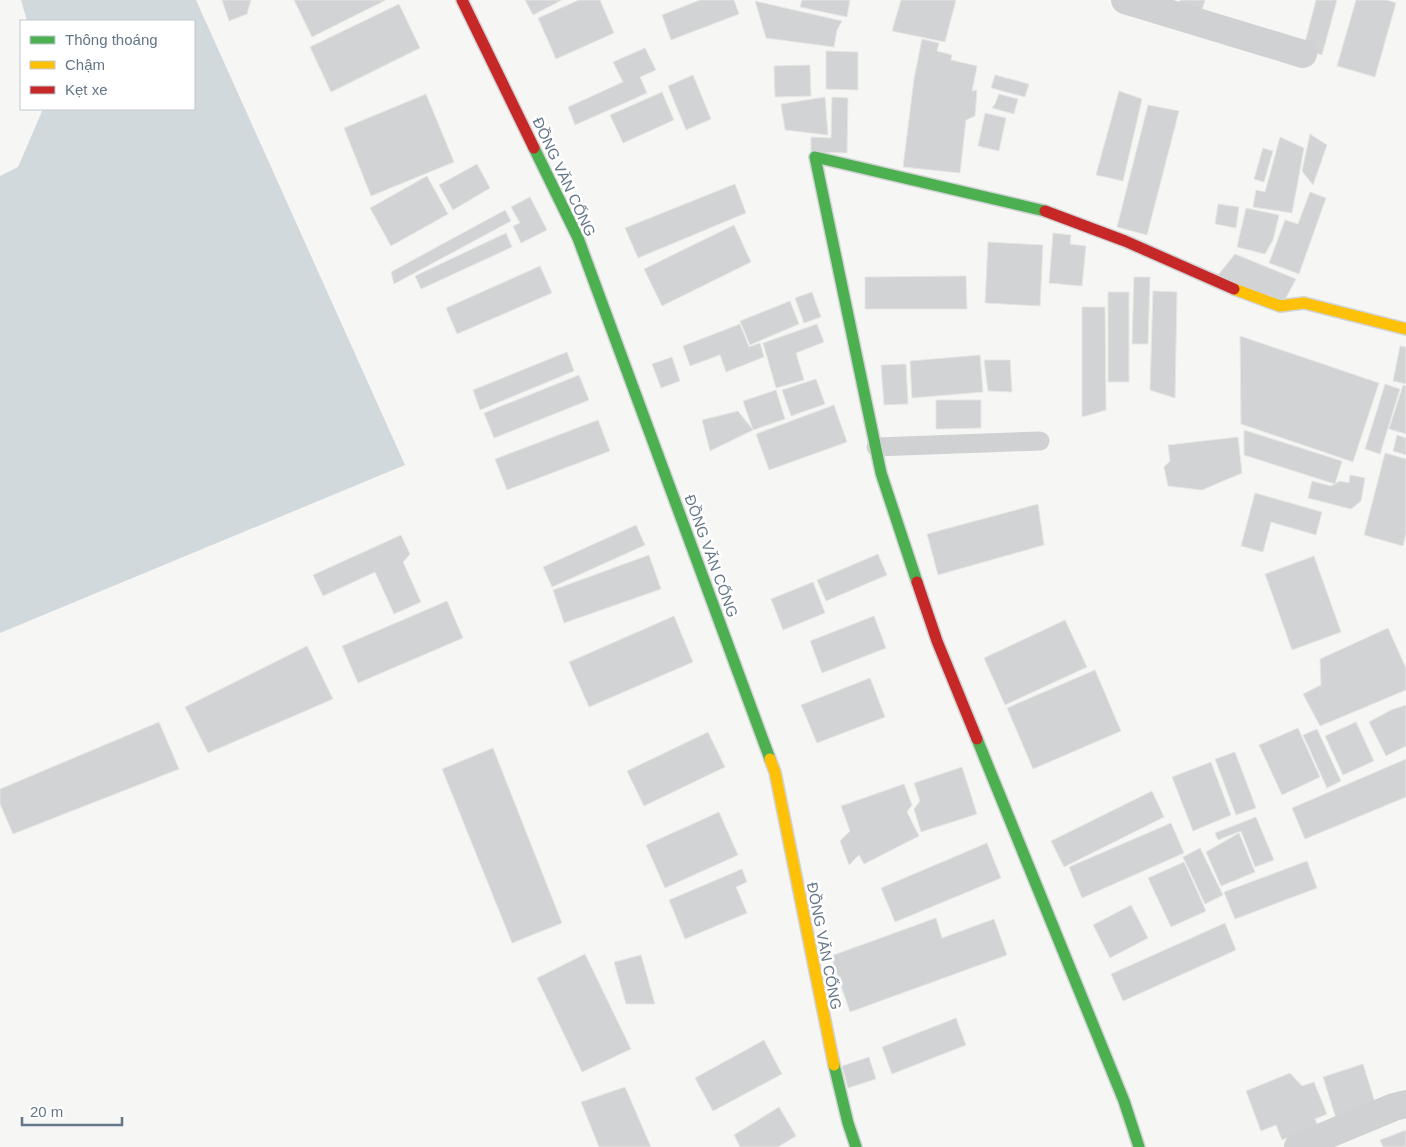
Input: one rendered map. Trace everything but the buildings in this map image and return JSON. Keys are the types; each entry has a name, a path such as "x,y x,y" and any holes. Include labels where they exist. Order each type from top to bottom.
{"street":[{"name":"ĐỒNG VĂN CỐNG","path":"462,0 578,238 774,772 827,1037 848,1124 856,1147"},
{"path":"1125,0 1303,54"},
{"path":"1139,1147 1124,1101 937,641 882,473 815,157 1053,213 1125,241 1221,284 1280,306 1304,303 1406,329"},
{"path":"1298,1147 1394,1107 1406,1104"}],"lane":[{"path":"876,447 1040,441"}],"shaded area":[{"path":"21,0 196,0 405,465 0,633 0,176 18,167 43,110 195,110 195,20 27,20"}],"traffic: fast":[{"path":"534,148 578,238 770,759"},
{"path":"917,582 881,473 815,157 1045,211"},
{"path":"977,739 1124,1101 1139,1147"},
{"path":"834,1065 848,1123 856,1147"}],"traffic: slow":[{"path":"1234,289 1280,306 1304,303 1406,329"},
{"path":"770,759 775,772 834,1065"}],"traffic: jam":[{"path":"462,0 534,148"},
{"path":"1045,211 1125,241 1234,289"},
{"path":"917,582 937,641 977,739"}]}
